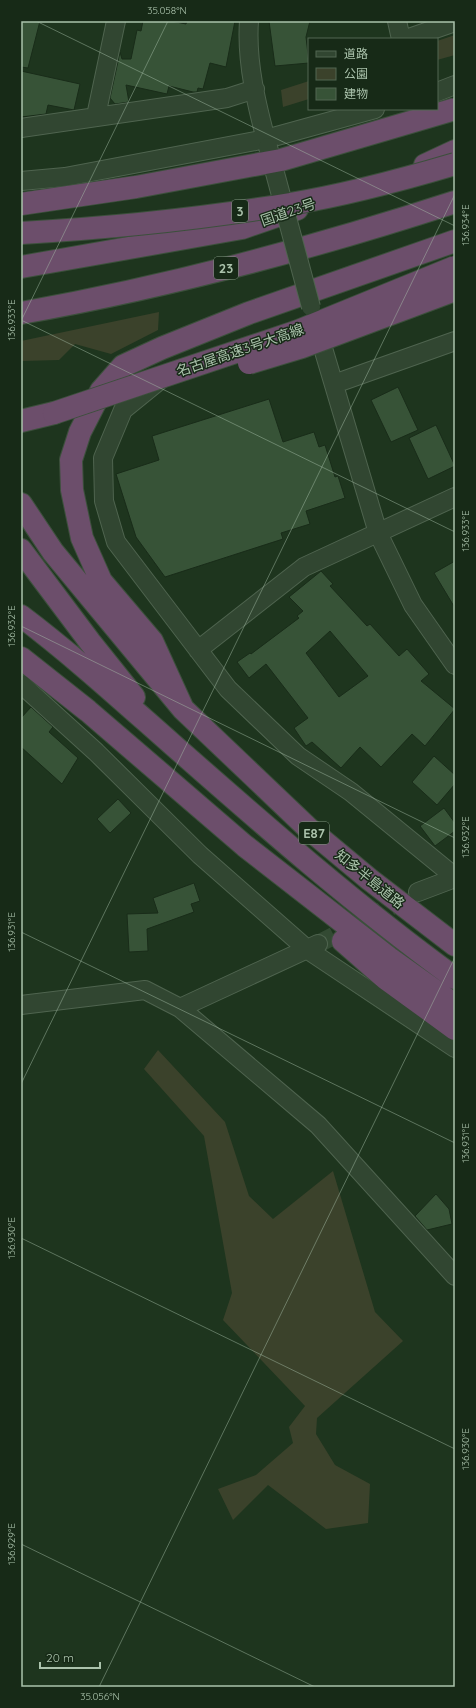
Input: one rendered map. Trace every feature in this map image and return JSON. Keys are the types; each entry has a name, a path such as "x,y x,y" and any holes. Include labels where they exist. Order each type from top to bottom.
{"highway":[{"path":"21,204 136,187 281,160 455,109"},
{"name":"国道23号","path":"21,267 242,228 425,164 455,152"},
{"name":"3","path":"21,233 76,230 175,221 291,204 392,182 455,164"},
{"name":"23","path":"21,313 73,304 259,260 455,202"},
{"path":"183,709 152,641 101,581 82,538 72,490 71,460 80,432 100,391 123,366 162,348 249,313 455,241"},
{"name":"名古屋高速3号大高線","path":"21,421 54,413 298,331 455,268"},
{"path":"54,413 112,407 302,347 455,290"},
{"name":"E87","path":"21,504 53,552 183,709"},
{"name":"E87","path":"21,550 134,698 204,772"},
{"path":"21,616 100,681 204,772"},
{"path":"21,658 88,711 245,846 389,958 455,1005"},
{"name":"知多半島道路","path":"183,709 309,829 369,879 455,945"},
{"name":"知多半島道路","path":"204,772 335,886 407,943 455,978"},
{"path":"289,881 312,915 385,978 455,1030"}],"street":[{"path":"96,116 116,21"},
{"path":"249,21 247,40 255,89 267,143 313,312 378,533 413,605 455,665"},
{"path":"397,21 401,38"},
{"path":"409,38 455,22"},
{"path":"438,92 455,85"},
{"path":"21,128 227,98 255,89"},
{"path":"21,181 65,177 267,143 372,110"},
{"path":"418,892 455,877 351,792 298,756 228,689 116,542 104,501 103,458 123,410 161,379 313,312 455,258"},
{"path":"334,384 455,341"},
{"path":"198,650 304,567 455,497"},
{"path":"21,684 96,752 200,855 313,947 455,1048"},
{"path":"180,1008 313,947"},
{"path":"21,1006 145,990 180,1008 318,1125 455,1276"}],"green space":[{"path":"455,35 455,55 438,60 438,41"},
{"path":"308,81 308,99 283,107 281,90"},
{"path":"159,312 158,330 111,354 75,344 59,360 21,361 21,341"},
{"path":"158,1050 225,1122 249,1196 273,1219 333,1171 375,1312 403,1341 317,1418 316,1434 335,1465 370,1484 368,1523 326,1529 268,1485 233,1520 218,1489 256,1475 293,1443 289,1427 305,1406 223,1320 232,1293 204,1136 144,1069"}],"building":[{"path":"21,21 40,21 28,68 21,67"},
{"path":"143,21 171,21 186,24 187,21 235,21 226,67 210,63 203,89 198,88 197,92 169,86 167,94 126,85 129,102 115,104 110,98 120,52 122,59 131,59 137,30 141,31"},
{"path":"269,21 310,21 306,37 308,63 275,66"},
{"path":"21,71 80,84 74,110 48,105 46,114 21,117"},
{"path":"398,387 418,430 391,442 371,400"},
{"path":"269,399 283,442 314,432 319,447 325,445 335,477 338,476 345,498 306,511 310,524 281,533 283,539 165,577 136,537 116,474 159,460 152,436"},
{"path":"436,425 455,466 428,479 409,438"},
{"path":"455,561 455,608 434,573"},
{"path":"321,571 333,584 330,586 367,626 370,624 399,656 407,649 429,674 421,681 455,709 425,746 412,734 381,767 360,747 341,768 312,742 306,746 294,728 308,718 266,664 249,678 237,662 250,653 251,654 299,618 297,616 303,611 289,597","holes":["330,631 368,676 339,697 306,653"]},
{"path":"31,707 53,727 49,732 78,758 62,784 21,747 21,718"},
{"path":"434,756 455,775 455,784 437,805 412,782"},
{"path":"118,799 131,813 110,833 97,819"},
{"path":"444,808 455,823 455,831 435,846 420,826"},
{"path":"194,883 200,901 191,904 194,912 147,929 148,951 129,952 127,914 158,913 153,898"},
{"path":"436,1194 449,1209 452,1224 427,1230 415,1216"}],"tunnel":[{"path":"318,944 409,897"}]}
